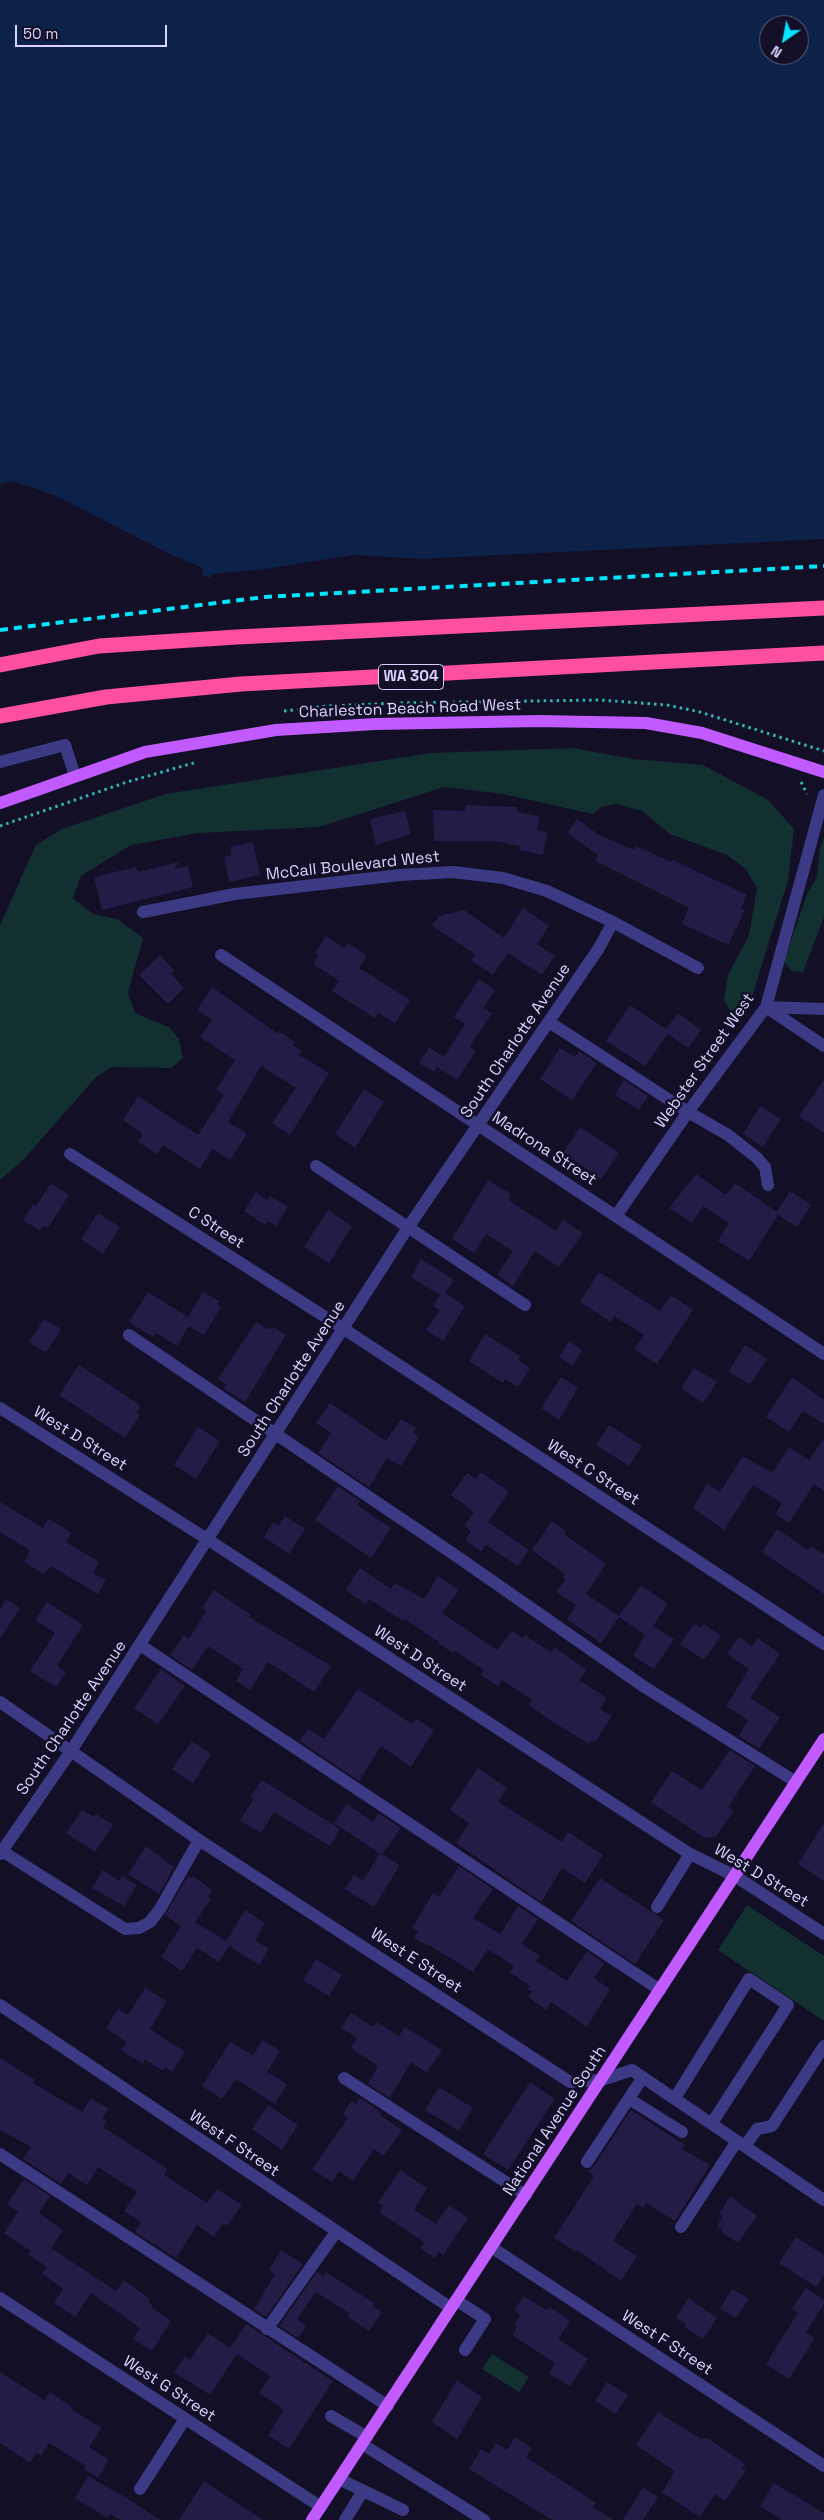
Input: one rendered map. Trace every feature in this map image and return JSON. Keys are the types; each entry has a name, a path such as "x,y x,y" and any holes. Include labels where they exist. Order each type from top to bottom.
{"highway":[{"path":"0,665 99,646 824,608"},
{"name":"WA 304","path":"0,716 106,697 241,684 824,653"}],"main road":[{"name":"Charleston Beach Road West","path":"0,803 145,752 276,730 375,724 539,721 646,722 693,731 824,772"},
{"name":"National Avenue South","path":"312,2520 824,1739"}],"street":[{"path":"0,762 66,746 75,776"},
{"name":"Webster Street West","path":"616,1216 688,1112 766,1007 823,799"},
{"name":"McCall Boulevard West","path":"142,912 235,894 400,875 453,872 503,878 547,891 613,922 698,968"},
{"name":"South Charlotte Avenue","path":"1,1853 71,1751 140,1645 409,1226 479,1127 599,948 613,922"},
{"name":"Madrona Street","path":"221,954 479,1127 824,1354"},
{"path":"766,1007 824,1009"},
{"path":"766,1007 824,1046"},
{"path":"549,1022 688,1112 728,1135 766,1167 768,1185"},
{"name":"C Street","path":"70,1154 344,1330"},
{"path":"316,1166 409,1226 525,1305"},
{"name":"West C Street","path":"344,1330 824,1644"},
{"path":"129,1336 452,1553 643,1686 796,1782"},
{"name":"West D Street","path":"0,1408 207,1539 690,1854 735,1876 824,1934"},
{"path":"140,1645 660,1990"},
{"name":"West E Street","path":"0,1702 199,1840 570,2082 602,2080 632,2070 824,2200"},
{"path":"1,1853 125,1929 139,1928 150,1922 160,1910 199,1840"},
{"path":"656,1907 690,1854"},
{"path":"674,2098 749,1979 788,2005 712,2123"},
{"name":"West F Street","path":"0,2005 336,2232 453,2304 485,2319 465,2350"},
{"path":"681,2227 741,2143 757,2129 772,2126 824,2046"},
{"path":"587,2162 643,2077"},
{"path":"344,2078 526,2195"},
{"path":"629,2099 682,2132"},
{"path":"0,2154 388,2406"},
{"path":"267,2329 336,2232"},
{"name":"West F Street","path":"491,2247 824,2466"},
{"name":"West G Street","path":"0,2298 321,2507"},
{"path":"331,2416 364,2441 484,2520"},
{"path":"140,2489 185,2419"},
{"path":"339,2479 403,2510"},
{"path":"345,2520 363,2490"}],"path":[{"path":"0,826 127,782 204,760"},
{"path":"799,780 806,788 808,799 823,799"}],"green space":[{"path":"573,748 633,759 703,765 768,800 794,829 788,880 750,1003 734,1018 724,1000 728,975 749,935 757,888 745,868 727,855 670,834 642,811 617,804 601,807 593,814 503,794 444,787 319,827 199,833 131,845 81,876 73,898 93,914 117,919 143,938 128,993 135,1013 170,1028 179,1039 183,1058 171,1068 112,1067 96,1077 23,1160 0,1180 0,925 36,845 62,829 165,794 431,753"},
{"path":"824,836 824,917 803,972 792,971 784,962 807,894 817,877 820,849"},
{"path":"747,1905 824,1956 824,2021 718,1950"},
{"path":"492,2354 529,2377 519,2392 482,2369"}],"water":[{"path":"0,0 824,0 824,540 421,559 353,555 209,578 78,511 0,495"}],"pier":[{"path":"12,481 54,495 172,555 203,568 201,577 77,514 0,498 0,484"},
{"path":"824,539 824,542 489,559 421,562 353,557 328,561 353,555 421,559"},
{"path":"289,567 210,580 209,580 211,574"}],"building":[{"path":"465,805 517,807 517,812 539,816 537,830 547,832 543,855 519,850 520,846 493,841 434,841 433,810 465,811"},
{"path":"405,811 411,834 376,845 370,819"},
{"path":"577,819 599,835 634,850 636,846 671,862 672,860 747,895 741,908 745,910 728,945 682,924 689,908 595,861 598,855 567,833"},
{"path":"253,842 260,875 229,882 224,857 232,855 230,847"},
{"path":"179,862 174,869 188,866 193,887 102,910 94,877 136,867 138,872"},
{"path":"523,908 549,926 537,944 555,956 542,975 508,953 493,975 471,960 475,954 432,926 439,916 464,910 504,938"},
{"path":"326,936 344,948 348,943 367,956 359,968 410,1000 395,1023 378,1013 375,1018 332,991 339,981 313,964 318,955 315,953"},
{"path":"160,955 175,971 171,974 184,988 168,1004 139,975"},
{"path":"479,979 495,990 483,1008 492,1013 472,1043 470,1048 476,1051 457,1080 437,1067 434,1072 419,1063 429,1047 444,1057 465,1024 454,1017"},
{"path":"212,987 278,1034 279,1031 295,1042 293,1045 302,1051 299,1055 329,1073 290,1135 272,1123 296,1088 261,1066 228,1122 247,1134 230,1160 212,1149 200,1169 163,1145 157,1154 138,1142 143,1134 123,1120 138,1096 198,1135 224,1095 216,1090 235,1060 200,1037 212,1020 197,1010"},
{"path":"630,1005 666,1029 678,1013 701,1030 688,1048 668,1034 645,1066 606,1041"},
{"path":"560,1048 575,1057 579,1051 597,1063 572,1100 540,1079"},
{"path":"624,1080 648,1096 639,1110 615,1095"},
{"path":"824,1080 824,1133 799,1116"},
{"path":"364,1089 384,1102 355,1148 335,1134"},
{"path":"760,1106 781,1119 763,1147 743,1134"},
{"path":"580,1127 619,1153 601,1179 563,1153"},
{"path":"696,1174 726,1195 735,1183 777,1212 790,1191 811,1205 797,1227 778,1215 749,1261 718,1241 729,1223 703,1206 692,1223 669,1208"},
{"path":"488,1180 511,1194 508,1200 556,1231 563,1220 583,1233 559,1267 535,1251 513,1286 497,1275 513,1251 486,1234 474,1253 452,1239"},
{"path":"51,1183 69,1195 48,1228 44,1226 40,1231 23,1220 33,1204 36,1206"},
{"path":"256,1192 267,1200 270,1196 288,1207 276,1226 268,1221 265,1225 244,1211"},
{"path":"328,1210 352,1226 329,1263 304,1247"},
{"path":"98,1213 120,1227 103,1254 81,1239"},
{"path":"421,1259 454,1280 445,1293 465,1306 443,1341 426,1330 440,1310 433,1306 440,1295 411,1277"},
{"path":"599,1272 660,1311 671,1295 693,1310 657,1364 634,1349 644,1335 614,1316 611,1322 580,1302"},
{"path":"148,1292 188,1317 203,1292 219,1301 217,1304 221,1307 204,1335 189,1326 177,1346 156,1333 153,1337 129,1322"},
{"path":"44,1319 61,1329 46,1353 29,1342"},
{"path":"256,1322 267,1329 275,1328 286,1335 245,1402 224,1389 226,1384 218,1379"},
{"path":"485,1334 520,1356 518,1360 530,1368 518,1387 505,1379 503,1383 469,1361"},
{"path":"569,1341 582,1350 572,1366 559,1357"},
{"path":"745,1345 767,1359 750,1385 729,1371"},
{"path":"79,1365 140,1405 137,1414 140,1415 125,1438 59,1395"},
{"path":"694,1368 717,1382 703,1403 681,1388"},
{"path":"561,1377 578,1388 559,1420 541,1408"},
{"path":"792,1377 824,1400 824,1424 803,1411 789,1432 766,1417"},
{"path":"330,1403 386,1441 401,1419 416,1428 413,1433 419,1437 401,1466 387,1458 369,1487 318,1453 331,1433 316,1423"},
{"path":"609,1425 642,1446 629,1466 596,1445"},
{"path":"198,1427 220,1441 196,1479 174,1465"},
{"path":"824,1438 824,1491 814,1484 789,1523 775,1514 782,1503 753,1485 724,1530 693,1508 707,1484 720,1492 743,1456 772,1473 789,1447 809,1460"},
{"path":"481,1472 509,1492 488,1522 529,1550 518,1566 486,1545 481,1551 465,1540 471,1531 464,1526 474,1512 451,1495 467,1473 476,1479"},
{"path":"338,1486 360,1501 357,1505 391,1528 371,1558 315,1520"},
{"path":"0,1502 43,1528 49,1519 72,1533 66,1542 99,1562 93,1573 106,1580 98,1594 51,1566 44,1574 24,1562 30,1550 0,1532"},
{"path":"285,1516 305,1529 289,1554 264,1537 273,1522 279,1526"},
{"path":"552,1521 566,1531 564,1534 606,1564 586,1594 619,1616 641,1585 668,1604 653,1626 674,1639 654,1669 633,1656 645,1635 619,1617 601,1643 567,1619 576,1605 556,1592 565,1580 563,1578 565,1574 532,1550"},
{"path":"777,1529 808,1550 811,1546 824,1554 824,1594 762,1552"},
{"path":"360,1568 391,1589 395,1583 424,1599 438,1576 459,1590 442,1613 497,1650 512,1631 523,1638 525,1635 551,1652 554,1647 587,1670 579,1680 607,1698 600,1709 612,1716 595,1742 592,1740 589,1744 550,1720 529,1705 532,1700 502,1680 498,1686 481,1675 484,1670 455,1651 453,1653 408,1621 404,1619 403,1621 369,1599 366,1604 345,1590"},
{"path":"214,1590 251,1615 249,1617 331,1666 314,1692 268,1662 250,1690 236,1681 243,1669 208,1646 192,1670 170,1655 184,1635 189,1639 206,1611 202,1608"},
{"path":"6,1599 20,1608 0,1639 0,1610"},
{"path":"47,1602 83,1625 57,1666 66,1672 56,1687 30,1671 55,1633 35,1620"},
{"path":"694,1624 701,1628 704,1624 721,1636 704,1660 680,1644"},
{"path":"739,1637 752,1646 758,1638 780,1654 750,1698 780,1717 759,1749 739,1736 748,1720 726,1706 749,1669 727,1654"},
{"path":"161,1669 185,1686 158,1724 134,1708"},
{"path":"358,1689 412,1724 417,1719 434,1730 411,1767 381,1746 359,1781 300,1741 308,1729 324,1739"},
{"path":"192,1741 211,1754 193,1783 172,1769"},
{"path":"730,1750 755,1766 728,1807 734,1811 716,1836 705,1838 651,1802 672,1771 702,1790"},
{"path":"478,1768 507,1788 498,1802 562,1842 568,1832 603,1855 585,1883 562,1868 541,1902 456,1843 469,1823 450,1810"},
{"path":"262,1780 340,1829 330,1846 274,1812 261,1833 240,1820 254,1799 250,1797"},
{"path":"347,1804 373,1822 378,1813 401,1828 382,1855 334,1823"},
{"path":"82,1810 94,1817 96,1814 113,1825 95,1852 66,1833"},
{"path":"824,1823 824,1881 798,1864"},
{"path":"146,1846 174,1867 159,1894 128,1874"},
{"path":"380,1853 400,1865 374,1907 345,1889 354,1875 363,1881"},
{"path":"459,1866 493,1889 473,1918 500,1934 518,1906 538,1919 522,1944 540,1956 536,1961 567,1981 587,1951 604,1963 594,1978 610,1989 587,2027 551,2002 546,2010 528,1997 532,1991 528,1989 530,1986 510,1972 514,1966 488,1949 473,1972 414,1938 418,1931 412,1928 433,1893 439,1897"},
{"path":"103,1870 119,1881 122,1876 137,1885 124,1906 92,1888"},
{"path":"188,1876 191,1878 193,1876 212,1890 208,1896 211,1899 195,1922 226,1941 245,1910 265,1923 255,1940 269,1949 259,1965 229,1946 219,1962 197,1948 182,1971 161,1957 181,1926 165,1915"},
{"path":"600,1878 664,1920 635,1964 571,1921"},
{"path":"316,1959 342,1975 329,1996 303,1980"},
{"path":"145,1988 167,2001 150,2029 185,2052 172,2072 165,2067 163,2071 145,2059 143,2064 121,2050 127,2042 106,2028 118,2009 128,2015"},
{"path":"351,2013 373,2027 376,2022 399,2036 405,2027 442,2050 427,2073 411,2062 390,2098 368,2084 378,2066 351,2048 357,2038 341,2028"},
{"path":"263,2040 280,2051 267,2072 287,2084 275,2104 236,2079 222,2099 202,2086 230,2042 253,2055"},
{"path":"0,2058 35,2080 33,2083 82,2112 91,2098 109,2109 102,2119 107,2121 103,2127 168,2169 164,2175 207,2203 217,2189 242,2205 227,2226 223,2223 214,2237 197,2225 176,2258 135,2232 141,2222 124,2211 137,2192 98,2167 87,2185 68,2173 61,2184 23,2159 31,2147 0,2130"},
{"path":"530,2082 555,2099 508,2170 483,2154"},
{"path":"439,2087 473,2108 459,2131 425,2110"},
{"path":"360,2098 381,2112 380,2115 402,2130 384,2156 374,2149 353,2181 339,2171 332,2182 312,2169 348,2118 343,2114 351,2101 356,2104"},
{"path":"268,2105 298,2125 282,2150 252,2129"},
{"path":"631,2110 685,2145 682,2149 710,2165 675,2221 646,2203 643,2208 637,2204 613,2241 637,2256 621,2281 577,2250 576,2252 554,2238 594,2176 588,2171 594,2166"},
{"path":"400,2170 427,2188 414,2210 436,2224 449,2205 468,2218 443,2255 439,2252 435,2258 420,2248 424,2242 379,2212 383,2206 378,2203"},
{"path":"24,2179 50,2196 39,2213 63,2230 51,2248 116,2291 124,2280 150,2299 148,2302 153,2305 151,2307 171,2321 152,2351 133,2339 140,2328 91,2293 75,2317 54,2303 63,2289 42,2273 47,2267 28,2254 31,2251 4,2233 18,2212 7,2204"},
{"path":"730,2196 757,2216 738,2243 721,2232 723,2230 717,2226 723,2216 719,2214"},
{"path":"796,2237 824,2255 824,2275 816,2287 779,2263"},
{"path":"281,2250 303,2264 266,2317 254,2309 275,2274 269,2270"},
{"path":"317,2272 323,2276 326,2272 374,2303 373,2306 382,2312 369,2331 347,2316 349,2313 316,2292 297,2319 306,2326 298,2338 279,2326"},
{"path":"806,2288 824,2300 824,2304 806,2332 815,2338 789,2379 766,2364 798,2312 792,2309"},
{"path":"732,2289 749,2299 736,2318 720,2308"},
{"path":"524,2296 546,2310 550,2307 570,2321 558,2339 588,2359 570,2386 549,2374 555,2363 512,2335 517,2327 514,2325 520,2315 514,2310"},
{"path":"688,2298 717,2318 703,2339 684,2327 686,2324 676,2318"},
{"path":"246,2324 333,2381 289,2449 268,2435 284,2410 259,2393 270,2376 237,2354 210,2395 174,2372 185,2356 190,2360 208,2333 230,2348"},
{"path":"0,2372 44,2400 50,2392 73,2408 72,2410 102,2428 89,2447 109,2460 98,2478 84,2469 86,2466 49,2443 41,2456 37,2453 30,2463 0,2443"},
{"path":"457,2380 482,2397 457,2439 432,2422"},
{"path":"607,2382 628,2395 616,2414 595,2401"},
{"path":"658,2412 696,2436 712,2441 745,2464 742,2468 746,2470 725,2501 715,2494 700,2517 662,2492 675,2471 636,2445"},
{"path":"515,2437 532,2448 526,2457 596,2503 593,2507 614,2520 552,2520 469,2469 481,2449 489,2454 496,2443 507,2450"},
{"path":"88,2476 160,2520 120,2520 110,2514 107,2518 75,2498"},
{"path":"204,2481 263,2520 179,2520"},
{"path":"774,2483 824,2513 824,2520 782,2520 760,2506"},
{"path":"643,2487 658,2497 643,2520 623,2520"}],"railway":[{"path":"0,630 265,597 824,566"}]}
